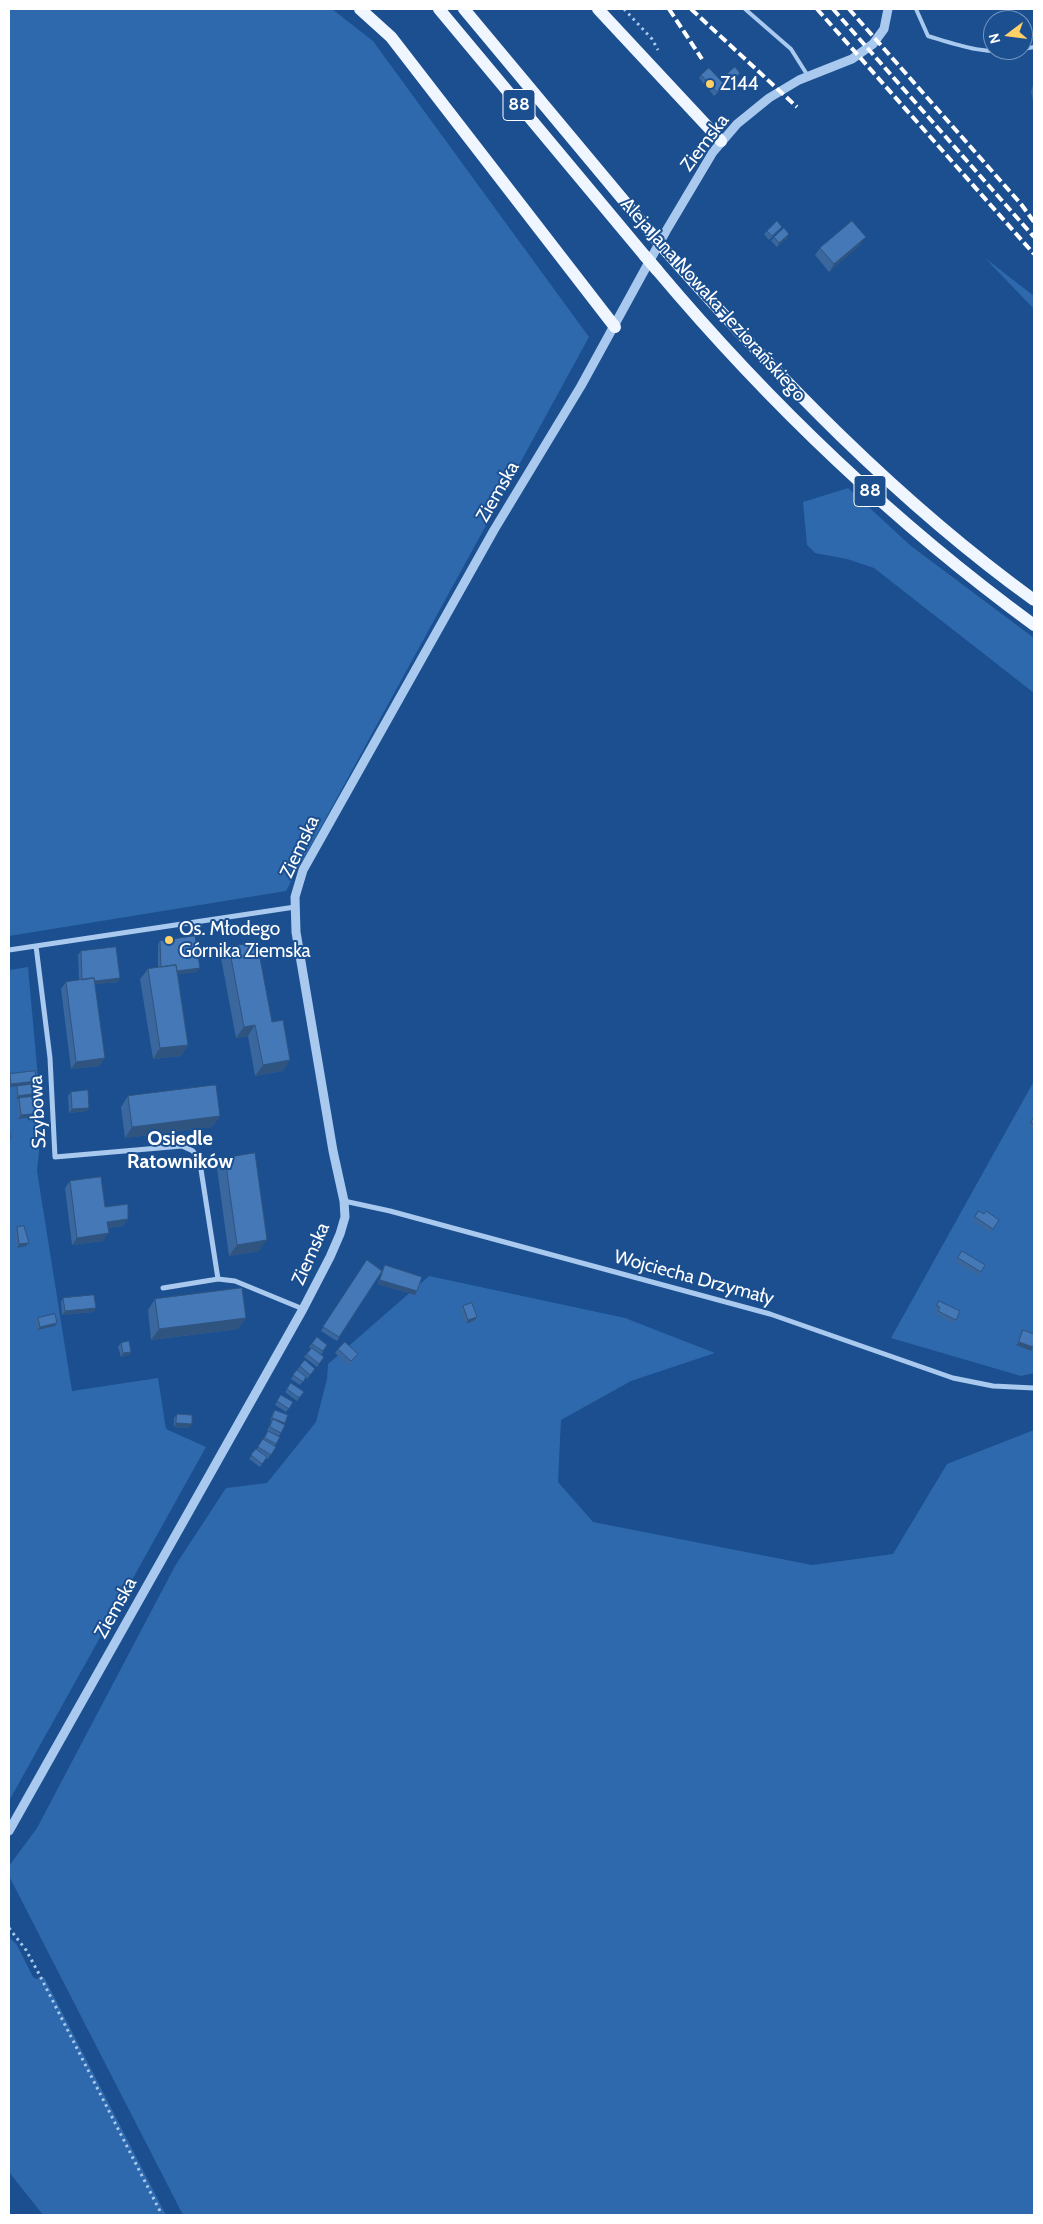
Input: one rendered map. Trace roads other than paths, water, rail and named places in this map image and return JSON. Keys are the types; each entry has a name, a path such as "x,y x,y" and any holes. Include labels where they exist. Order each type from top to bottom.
{"main road":[{"path":"360,9 390,37 615,326"},
{"name":"Aleja Jana Nowaka-Jeziorańskiego","path":"439,9 719,342 779,404 877,498 942,554 1034,625"},
{"name":"Aleja Jana Nowaka-Jeziorańskiego","path":"465,9 655,238 734,328 794,390 892,484 959,541 1034,600"},
{"path":"598,9 721,141"}],"street":[{"name":"Ziemska","path":"9,1831 303,1309 340,1234 344,1217 344,1201 302,971 295,907 300,879 308,859 499,522 615,326 666,231 721,141 758,106 790,84 852,59 873,44 884,29 888,9"},
{"path":"9,950 295,907"},
{"name":"Szybowa","path":"36,946 50,1058 55,1157 182,1146 193,1151 200,1163 218,1279"},
{"name":"Wojciecha Drzymały","path":"344,1201 390,1211 742,1306 834,1335 960,1380 993,1386 1034,1388"},
{"path":"163,1288 218,1279 235,1281 303,1309"}],"lane":[{"path":"745,9 791,49 808,76"},
{"path":"916,9 928,36 983,51"}],"railway":[{"path":"669,9 702,59"},
{"path":"691,9 797,107"},
{"path":"817,9 1034,254"},
{"path":"833,9 1034,237"},
{"path":"849,9 1021,204 1034,222"}],"place":[{"name":"Z144","path":"710,84"},
{"name":"Os. Młodego Górnika Ziemska","path":"169,940"}],"district":[{"name":"Osiedle Ratowników","path":"180,1150"}]}
